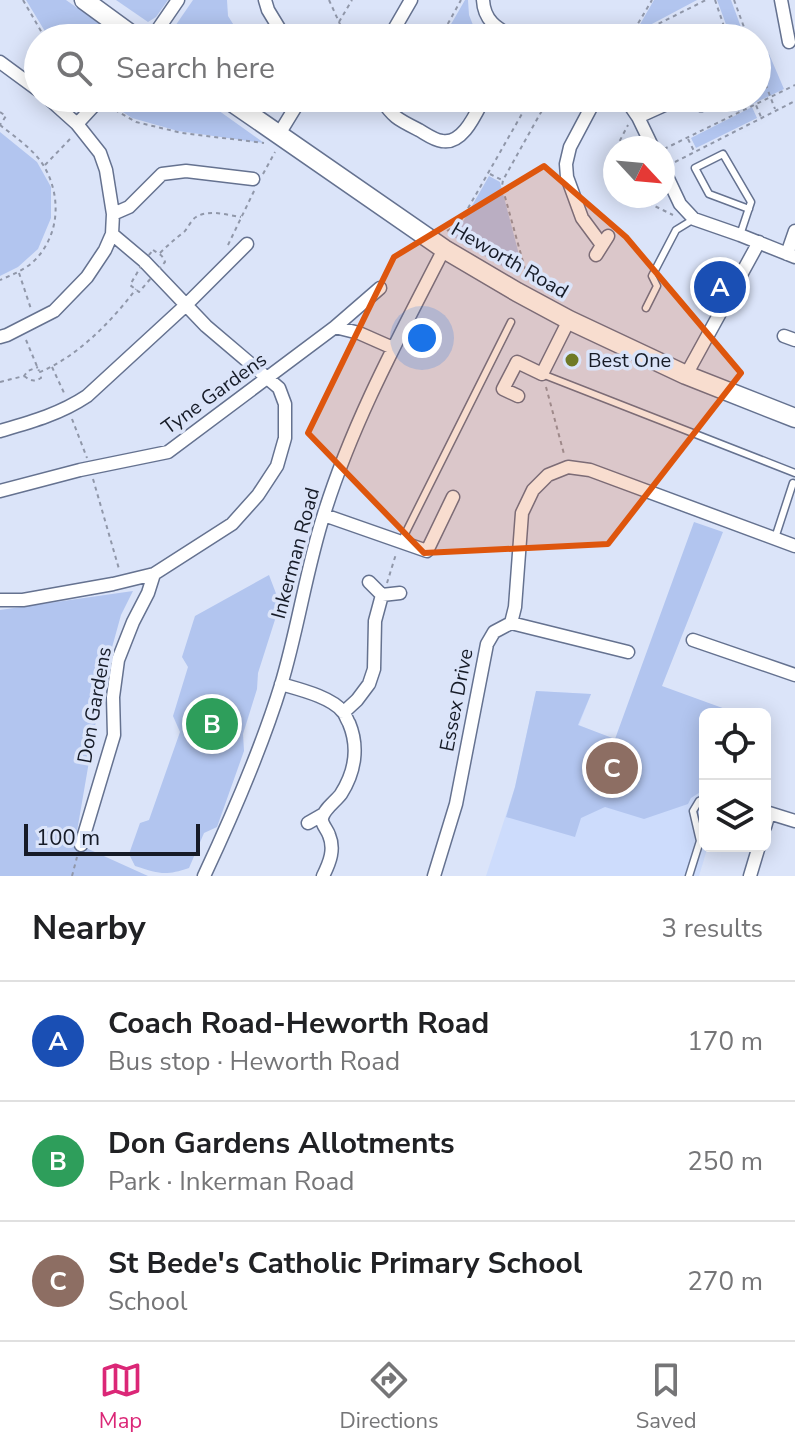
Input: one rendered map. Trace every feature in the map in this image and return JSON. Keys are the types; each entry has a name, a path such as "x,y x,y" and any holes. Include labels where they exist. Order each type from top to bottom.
{"street":[{"path":"84,0 117,24"},
{"path":"162,24 178,0"},
{"path":"265,0 276,24"},
{"path":"397,24 411,0"},
{"path":"483,0 485,13 491,24"},
{"path":"787,8 789,42"},
{"path":"0,62 24,80"},
{"path":"0,337 54,311 87,277 112,234 113,214 100,153 64,112"},
{"path":"79,126 90,112"},
{"name":"Heworth Road","path":"247,112 440,246 517,292 686,375 795,418"},
{"path":"281,135 293,112"},
{"path":"389,112 439,141 448,141 459,137 476,112"},
{"path":"589,112 570,147 567,177 582,218 602,246"},
{"path":"635,112 647,136"},
{"path":"638,117 649,112"},
{"path":"113,214 129,207 162,174 186,171 253,179"},
{"path":"675,189 680,204 694,219 791,255 795,231"},
{"path":"0,600 23,600 154,574 232,524 258,495 277,466 285,438 285,404 279,388 206,326 144,261 112,234"},
{"path":"686,375 759,242"},
{"path":"0,431 37,421 87,396 247,244"},
{"name":"Inkerman Road","path":"204,876 251,769 281,684 324,515 348,448 440,246"},
{"name":"Tyne Gardens","path":"0,491 168,452 335,327 380,288"},
{"path":"518,396 503,389 517,362 542,374 569,320"},
{"path":"335,327 359,333 393,348"},
{"path":"628,652 511,623 522,513 533,490 548,475 568,467 590,470 795,546"},
{"path":"324,515 427,551 453,497"},
{"name":"Don Gardens","path":"81,845 114,735 113,697 118,660 154,574"},
{"path":"369,582 382,595"},
{"path":"382,595 400,593"},
{"path":"344,712 369,684 374,669 375,621 382,595"},
{"name":"Essex Drive","path":"434,876 456,804 487,644 494,632 511,623"},
{"path":"693,640 795,675"},
{"path":"281,684 309,692 334,704 344,712 353,733 354,763 340,795 322,815 308,823"},
{"path":"771,814 795,821"},
{"path":"322,815 333,847 323,876"},
{"path":"750,876 757,852"}],"lane":[{"path":"740,235 749,209 751,202 723,154 695,168 709,194 749,209"},
{"path":"646,308 657,286 652,276 676,230 694,219"},
{"path":"401,542 511,322"},
{"path":"542,374 795,473"},
{"path":"775,538 793,483"},
{"path":"699,801 693,811 699,837"},
{"path":"689,876 699,844"}],"path":[{"path":"23,0 37,24"},
{"path":"329,0 339,22"},
{"path":"339,22 352,0"},
{"path":"448,24 461,0"},
{"path":"638,24 652,0"},
{"path":"658,24 706,0"},
{"path":"715,0 723,24"},
{"path":"734,0 743,24"},
{"path":"771,97 795,85"},
{"path":"771,99 776,110"},
{"path":"675,162 795,101"},
{"path":"0,112 6,116 0,125 44,166 54,193 56,220 45,248 33,262 0,280"},
{"path":"120,112 136,122 182,133 273,144 281,135"},
{"path":"440,246 446,231 459,224 523,112"},
{"path":"517,292 525,269 502,186 541,112"},
{"path":"675,144 742,112"},
{"path":"759,112 761,118"},
{"path":"622,136 628,125 638,117"},
{"path":"44,166 79,126"},
{"path":"227,246 255,189 253,179 261,177 281,135"},
{"path":"688,138 695,152"},
{"path":"488,174 503,180"},
{"path":"659,208 677,217"},
{"path":"160,254 195,217 216,213 242,218"},
{"path":"18,272 36,320"},
{"path":"40,372 86,342 120,310 136,289"},
{"path":"21,328 41,378 31,381 24,376"},
{"path":"0,382 24,376 38,367"},
{"path":"52,367 71,406 70,415 91,468 123,581"},
{"path":"542,374 568,467"},
{"path":"382,595 401,542"},
{"path":"72,876 81,845"}],"highlighted area":[{"path":"544,166 626,237 741,373 608,544 424,553 308,433 394,257"}],"shaded area":[{"path":"26,0 66,0 100,24 41,24"},
{"path":"116,0 168,0 156,17 148,22"},
{"path":"193,0 227,0 228,16 233,24 176,24"},
{"path":"465,0 468,0 473,24 451,24"},
{"path":"654,0 697,0 652,24 640,24"},
{"path":"717,0 731,0 740,24 726,24"},
{"path":"771,59 784,89 771,95"},
{"path":"123,112 221,112 264,143 178,131 132,118"},
{"path":"742,112 754,112 757,118 696,148 691,138"},
{"path":"0,132 37,162 51,187 51,218 38,249 18,267 0,276"},
{"path":"489,176 500,182 522,266 518,275 448,233 461,225"},
{"path":"694,522 723,532 662,686 722,708 699,708 699,793 688,804 644,819 605,807 581,818 575,837 506,817 536,691 591,694 578,725 615,739"},
{"path":"269,575 280,604 243,734 244,751 217,827 204,833 189,868 162,873 135,866 129,854 140,823 149,820 180,732 173,716 188,667 182,657 195,616"},
{"path":"133,591 121,615 103,680 75,843 148,876 0,876 0,610"},
{"path":"662,687 722,708 699,708 699,852 706,852 699,876 486,876 515,787 536,691 591,694 579,725 636,749"}],"place":[{"name":"Coach Road-Heworth Road","path":"720,287"},
{"name":"Best One","path":"572,360"},
{"name":"Don Gardens Allotments","path":"212,724"},
{"name":"St Bede's Catholic Primary School","path":"612,768"}]}
